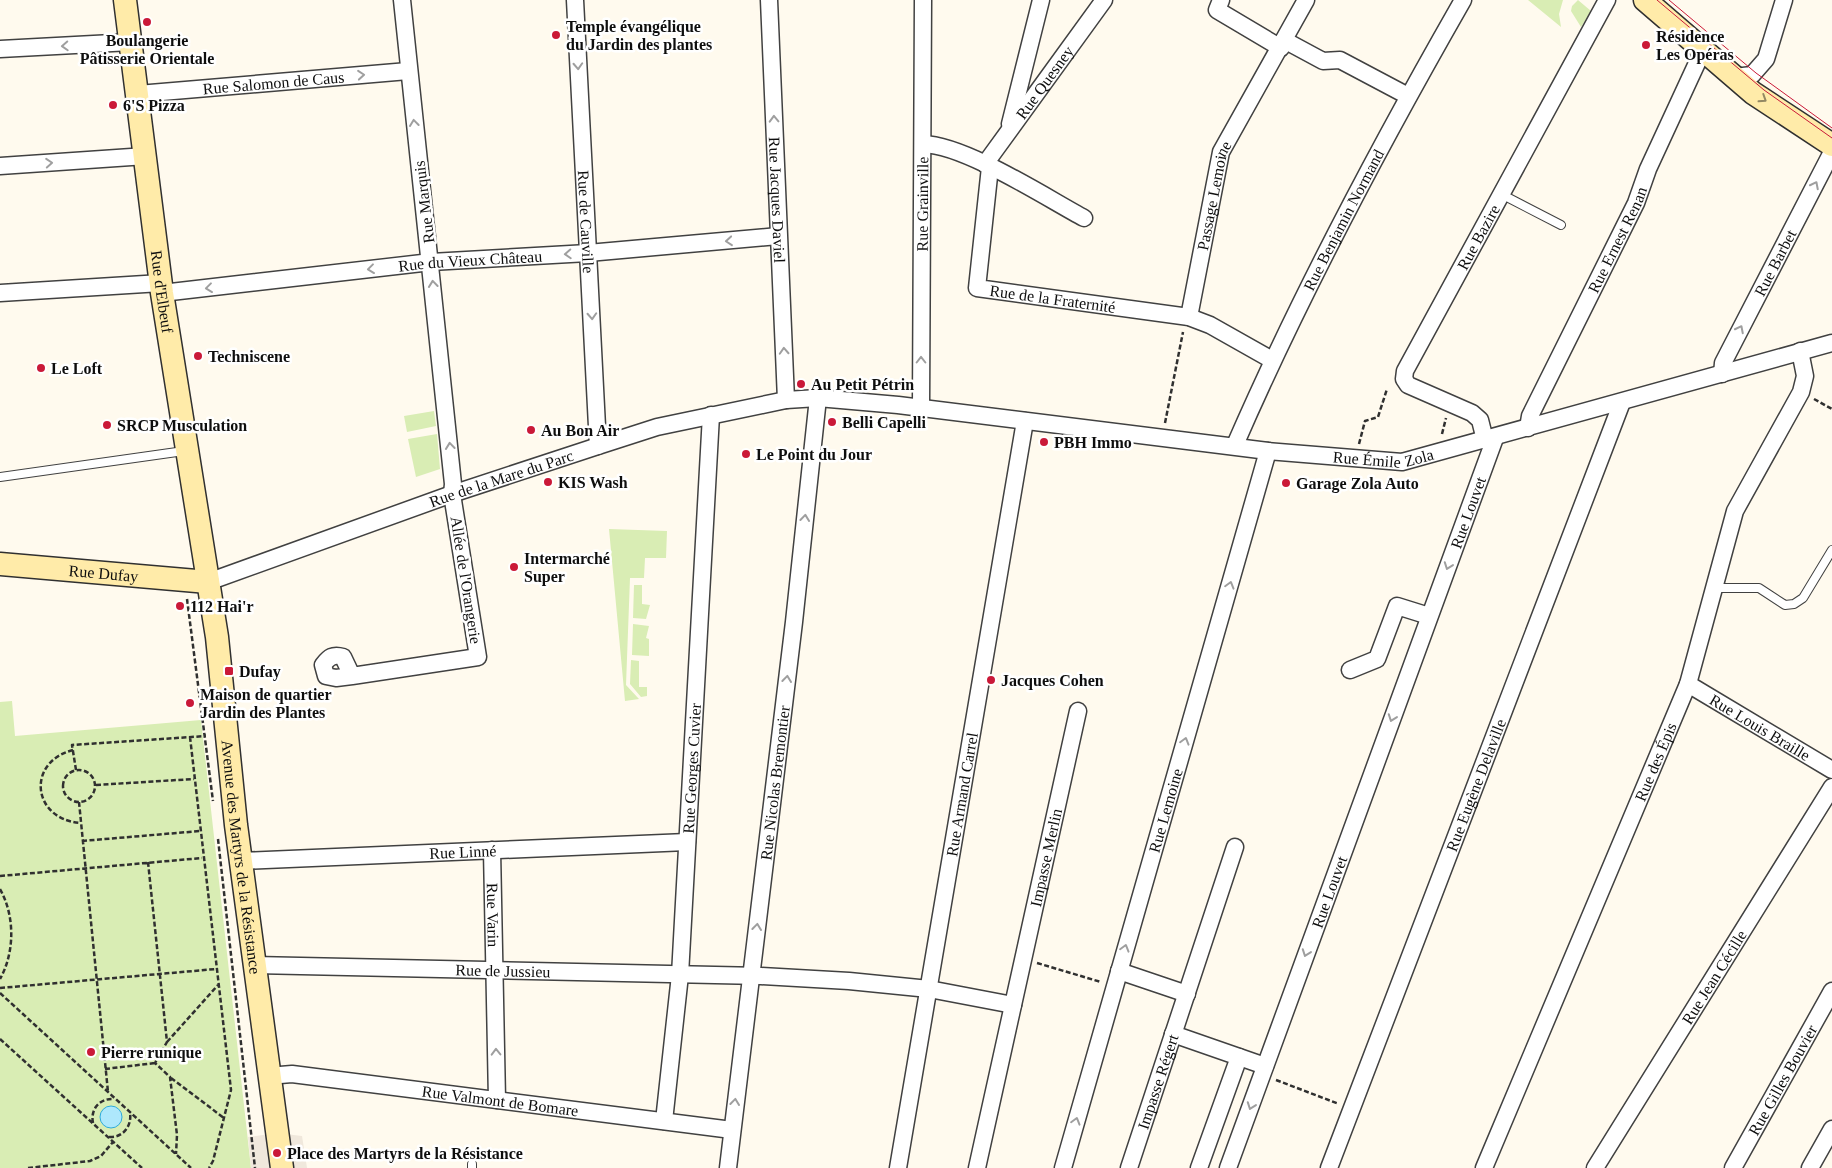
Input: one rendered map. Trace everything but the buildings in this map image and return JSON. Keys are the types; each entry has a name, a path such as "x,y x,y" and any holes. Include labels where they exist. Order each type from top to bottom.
{"main road":[{"name":"Rue d'Elbeuf","path":"125,0 162,288 208,582"},
{"path":"1645,0 1753,93 1832,145"},
{"name":"Rue Dufay","path":"0,564 208,582"},
{"name":"Avenue des Martyrs de la Résistance","path":"208,582 217,637 241,861 268,1076 282,1168"}],"street":[{"name":"Rue Marquis","path":"402,0 408,71 431,262 454,484 452,494"},
{"name":"Rue de Cauville","path":"575,0 598,446"},
{"name":"Rue Jacques Daviel","path":"769,0 786,400"},
{"name":"Rue Grainville","path":"921,408 923,0"},
{"path":"1008,131 1041,0"},
{"name":"Rue Quesney","path":"987,165 1008,131 1104,0"},
{"path":"1221,0 1217,10 1283,44 1323,61 1340,60 1408,96"},
{"name":"Passage Lemoine","path":"1187,316 1221,152 1306,0"},
{"name":"Rue Benjamin Normand","path":"1235,445 1272,360 1408,96 1462,0"},
{"name":"Rue Bazire","path":"1490,439 1480,420 1472,413 1408,385 1404,379 1405,371 1607,0"},
{"path":"1734,77 1752,75 1766,59 1784,0"},
{"path":"0,49 131,42"},
{"name":"Rue Ernest Renan","path":"1528,428 1534,407 1636,203 1648,169 1703,50"},
{"name":"Rue Salomon de Caus","path":"138,94 408,71"},
{"path":"923,144 936,144 987,165 1084,218"},
{"name":"Rue Barbet","path":"1722,374 1723,363 1832,152"},
{"path":"0,166 146,156"},
{"name":"Rue de la Fraternité","path":"987,165 977,288 1187,316"},
{"name":"Rue du Vieux Château","path":"0,293 162,288 431,262 588,253 778,236"},
{"path":"1187,316 1210,325 1272,360"},
{"name":"Rue Émile Zola","path":"921,408 1163,436 1268,451 1354,460 1402,462 1832,343"},
{"name":"Rue des Épis","path":"1484,1168 1688,684 1735,511 1801,392 1805,376 1800,351"},
{"name":"Rue de la Mare du Parc","path":"208,582 452,494 657,427 786,400 818,398 921,408"},
{"name":"Rue Nicolas Bremontier","path":"728,1168 794,622 818,398"},
{"name":"Rue Eugène Delaville","path":"1329,1168 1622,402"},
{"name":"Rue Georges Cuvier","path":"664,1121 680,975 711,415"},
{"name":"Rue Armand Carrel","path":"898,1168 1025,421"},
{"name":"Rue Louvet","path":"1228,1168 1429,616 1490,439"},
{"name":"Rue Lemoine","path":"1063,1168 1268,451"},
{"name":"Allée de l'Orangerie","path":"352,676 478,657 452,494"},
{"path":"1350,670 1377,659 1397,606 1429,616"},
{"name":"Rue Louis Braille","path":"1688,684 1832,770"},
{"name":"Impasse Merlin","path":"977,1168 1078,710"},
{"name":"Rue Jean Cécille","path":"1595,1168 1832,786"},
{"name":"Rue Linné","path":"241,861 687,842"},
{"name":"Impasse Régert","path":"1129,1168 1235,847"},
{"name":"Rue Varin","path":"492,850 496,972 497,1100"},
{"name":"Rue de Jussieu","path":"254,965 496,972 751,976 849,981 929,989"},
{"path":"1117,978 1187,994"},
{"path":"929,989 1013,1006"},
{"name":"Rue Gilles Bouvier","path":"1733,1168 1832,991"},
{"path":"1174,1034 1239,1057 1263,1070"},
{"path":"1199,1168 1239,1057"},
{"name":"Rue Valmont de Bomare","path":"268,1076 292,1074 732,1130"},
{"path":"1810,1168 1832,1129"}],"lane":[{"path":"1501,194 1561,224"},
{"path":"0,478 186,451"},
{"path":"1714,588 1759,588 1785,605 1794,604 1803,598 1832,550"}],"path":[{"path":"1163,436 1187,316"},
{"path":"1354,460 1365,421 1378,417 1387,389"},
{"path":"1801,392 1832,408"},
{"path":"1438,453 1449,403"},
{"path":"183,595 189,601 214,804"},
{"path":"76,770 72,745 206,736"},
{"path":"190,737 202,858 231,1090 213,1161 209,1168"},
{"path":"73,750 64,752 52,761 40,781 40,789 45,804 59,819 80,823"},
{"path":"76,770 90,773 96,785 92,796 87,800 79,802 68,798 63,790 68,774 76,770"},
{"path":"96,785 194,779"},
{"path":"79,802 108,1092"},
{"path":"82,841 200,832"},
{"path":"217,834 254,1168"},
{"path":"0,876 85,870 148,862 202,858"},
{"path":"148,862 167,1042"},
{"path":"0,889 8,911 11,932 9,956 0,979"},
{"path":"1023,959 1117,978"},
{"path":"0,988 216,969"},
{"path":"155,1063 167,1042 218,985"},
{"path":"0,993 191,1168"},
{"path":"0,1039 142,1168"},
{"path":"105,1070 155,1063"},
{"path":"155,1063 170,1077 224,1118"},
{"path":"1263,1070 1352,1109"},
{"path":"170,1077 176,1154"},
{"path":"93,1123 94,1109 98,1103 104,1099 116,1099"},
{"path":"108,1136 114,1137 127,1129 130,1123 130,1112"},
{"path":"28,1168 90,1161 101,1156 113,1142"}],"green space":[{"path":"1528,0 1563,0 1559,14 1561,27"},
{"path":"1578,0 1591,11 1581,27 1571,11 1572,6"},
{"path":"434,411 436,426 407,432 404,416"},
{"path":"437,434 440,469 416,477 408,439"},
{"path":"609,529 667,531 666,558 645,558 644,578 630,578 626,685 639,699 625,701"},
{"path":"634,585 642,585 642,604 650,605 646,619 633,618"},
{"path":"633,624 649,626 646,638 649,639 649,656 632,655"},
{"path":"631,660 639,661 639,687 647,687 647,696 641,697 630,684"},
{"path":"12,701 15,736 201,720 251,1168 0,1168 0,702"}],"shaded area":[{"name":"Place des Martyrs de la Résistance","path":"277,1133 302,1136 307,1168 251,1168 248,1137"}],"water":[{"path":"111,1106 119,1109 122,1117 119,1125 111,1128 103,1125 100,1117 103,1109"}],"tram line":[{"path":"1657,0 1764,90 1832,138"},
{"path":"1669,0 1756,73 1832,128"}],"place":[{"name":"Boulangerie Pâtisserie Orientale","path":"147,22"},
{"name":"Temple évangélique du Jardin des plantes","path":"556,35"},
{"name":"Résidence Les Opéras","path":"1646,45"},
{"name":"6'S Pizza","path":"113,105"},
{"name":"Techniscene","path":"198,356"},
{"name":"Le Loft","path":"41,368"},
{"name":"Au Petit Pétrin","path":"801,384"},
{"name":"Belli Capelli","path":"832,422"},
{"name":"SRCP Musculation","path":"107,425"},
{"name":"Au Bon Air","path":"531,430"},
{"name":"PBH Immo","path":"1044,442"},
{"name":"Le Point du Jour","path":"746,454"},
{"name":"KIS Wash","path":"548,482"},
{"name":"Garage Zola Auto","path":"1286,483"},
{"name":"Intermarché Super","path":"514,567"},
{"name":"112 Hai'r","path":"180,606"},
{"name":"Dufay","path":"229,671"},
{"name":"Jacques Cohen","path":"991,680"},
{"name":"Maison de quartier Jardin des Plantes","path":"190,703"},
{"name":"Pierre runique","path":"91,1052"},
{"name":"Place des Martyrs de la Résistance","path":"277,1153"}]}
